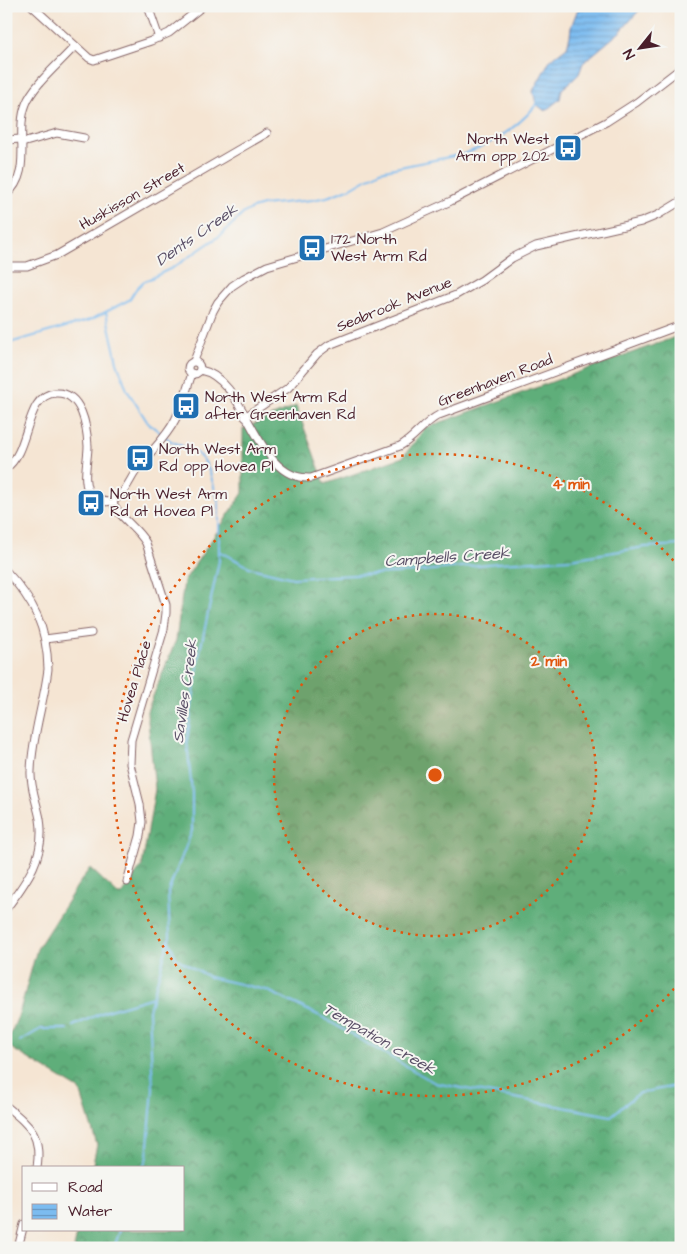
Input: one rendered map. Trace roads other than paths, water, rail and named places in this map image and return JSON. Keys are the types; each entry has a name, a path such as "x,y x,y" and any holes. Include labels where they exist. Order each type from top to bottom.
{"street":[{"path":"32,6 75,46 94,60 102,59 159,38 177,28 203,6"},
{"path":"148,6 159,38"},
{"path":"6,195 14,188 21,172 22,115 30,97 75,46"},
{"path":"192,374 188,371 188,366 194,361 215,306 232,286 244,278 267,266 383,232 451,201 606,122 647,95 681,68"},
{"path":"6,140 21,141 57,133 84,138"},
{"name":"Huskisson Street","path":"6,266 27,266 57,255 267,133"},
{"name":"Seabrook Avenue","path":"245,417 288,388 317,354 329,345 456,295 482,280 512,258 536,246 641,222 658,215 681,201"},
{"name":"Greenhaven Road","path":"200,370 213,374 219,379 231,394 278,467 295,477 306,479 317,477 400,446 409,441 428,420 438,415 681,325"},
{"path":"6,468 14,461 22,448 32,413 39,401 46,395 61,393 72,399 80,409 87,438 86,481 89,492 101,501 112,501 120,495 137,470 169,431 192,374 200,370 199,364 194,361"},
{"name":"Hovea Place","path":"112,501 117,510 143,537 166,605 164,630 131,740 130,764 140,804 142,822 127,882"},
{"path":"6,571 30,599 37,613 48,654 48,669 31,771 40,818 41,838 37,859 31,874 6,909"},
{"path":"45,639 91,633"},
{"path":"6,1106 26,1122 35,1134 39,1149 37,1166"},
{"path":"18,1248 22,1232"}],"water":[{"path":"579,6 643,6 621,31 583,63 579,74 562,89 560,99 545,111 536,104 533,91 550,60 567,47 571,27"}],"waterway":[{"name":"Dents Creek","path":"6,344 90,320 129,300 143,282 174,267 221,235 244,213 253,208 327,197 351,188 380,171 464,154 504,134 522,120 537,104"},
{"name":"Savilles Creek","path":"106,312 117,362 127,390 148,423 171,441 197,453 205,462 219,504 219,561 199,656 187,741 192,793 192,831 168,892 170,936 149,1010 153,1089 147,1157 144,1166"},
{"name":"Campbells Creek","path":"219,551 251,568 293,578 415,572 497,563 570,559 645,547 681,545"},
{"name":"Tempation creek","path":"169,941 176,958 209,977 266,990 320,1016 435,1083 611,1116 639,1093 681,1085"},
{"path":"73,1026 106,1011 153,997"},
{"path":"20,1041 41,1029 67,1029"},
{"name":"Savilles Creek","path":"114,1248 119,1232"}],"place":[{"name":"North West Arm opp 202","path":"568,148"},
{"name":"172 North West Arm Rd","path":"312,248"},
{"name":"North West Arm Rd after Greenhaven Rd","path":"186,406"},
{"name":"North West Arm Rd opp Hovea Pl","path":"140,458"},
{"name":"North West Arm Rd at Hovea Pl","path":"91,503"}]}
